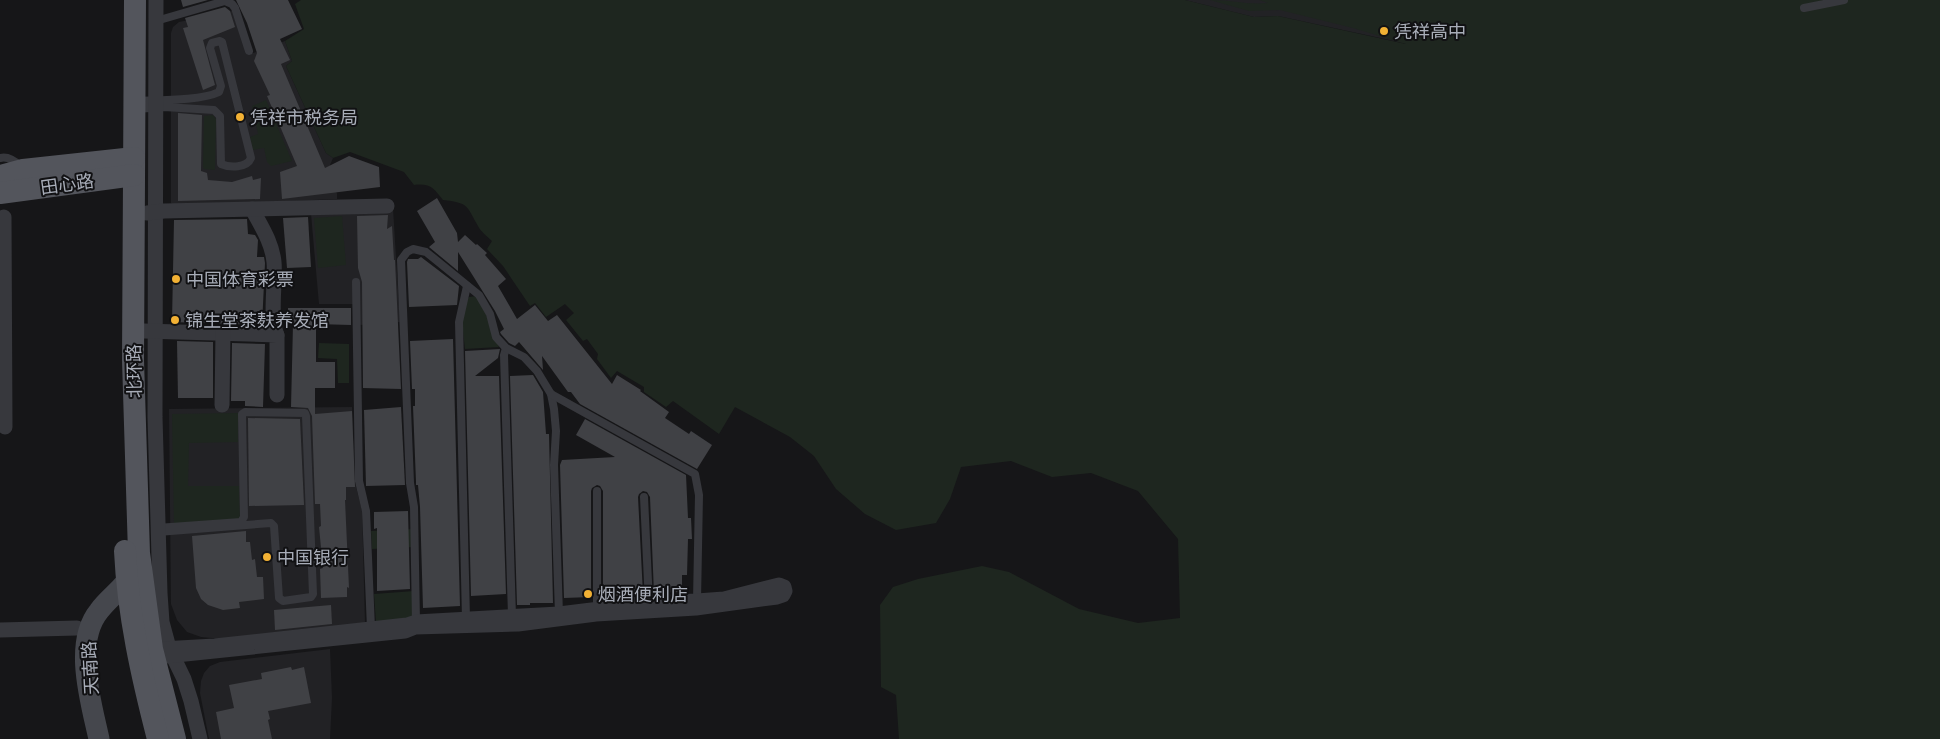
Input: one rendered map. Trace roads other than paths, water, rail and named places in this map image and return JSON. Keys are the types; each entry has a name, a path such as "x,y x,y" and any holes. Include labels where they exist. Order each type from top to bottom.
{"main road":[{"name":"北环路","path":"119,0 127,167 119,380 132,553 153,653 175,739"},
{"name":"北环路","path":"135,0 145,105 127,167 144,213 134,297 144,331 136,430 132,553 127,581 153,653 158,739"},
{"name":"田心路","path":"3,187 23,170 127,167"},
{"name":"田心路","path":"3,187 127,167"},
{"name":"天南路","path":"88,739 76,661 77,628 87,602 132,553"},
{"name":"天南路","path":"99,739 92,707 85,648 91,622 99,610 127,581"}],"street":[{"path":"153,653 161,608 155,417 144,331 155,283 144,213 145,105 156,21 156,0"},
{"path":"3,187 5,427"},
{"path":"144,213 387,206"},
{"path":"252,209 273,251 275,272 274,317 277,335 277,395"},
{"path":"134,297 155,283"},
{"path":"144,331 277,335"},
{"path":"222,405 223,332"},
{"path":"136,430 155,417"},
{"path":"779,586 784,587 785,591 783,595 777,597 696,608 596,614 518,624 415,628 405,631 153,653 407,625 416,622 559,614 649,603 697,601 724,598 779,586"},
{"path":"0,630 77,628"},
{"path":"153,653 186,686 200,739"}],"lane":[{"path":"156,21 226,0 235,8 249,51"},
{"path":"1804,8 1844,0"},
{"path":"222,42 251,158 250,161 248,164 232,167 221,164 220,116 214,110 145,105 219,92 221,86 210,48 212,43 222,42"},
{"path":"0,158 6,157 15,161 23,170"},
{"path":"416,622 414,507 410,483 401,267 402,256 413,249 426,252 482,298 490,314 496,337 506,348 524,357 537,371 551,394 556,431 554,465 559,614"},
{"path":"356,282 359,481 366,511 371,628"},
{"path":"466,619 459,322 467,286"},
{"path":"506,348 504,355 512,616"},
{"path":"551,394 695,474 698,495 697,601"},
{"path":"245,412 301,412 306,416 313,594 309,598 283,601 279,598 274,526 271,523 158,530 241,522 244,518 242,414 245,412"},
{"path":"597,491 597,608"},
{"path":"644,497 649,603"},
{"path":"276,557 312,555"}],"place":[{"name":"凭祥高中","path":"1384,31"},
{"name":"凭祥市税务局","path":"240,117"},
{"name":"中国体育彩票","path":"176,279"},
{"name":"锦生堂茶麸养发馆","path":"175,320"},
{"name":"中国银行","path":"267,557"},
{"name":"烟酒便利店","path":"588,594"}]}
